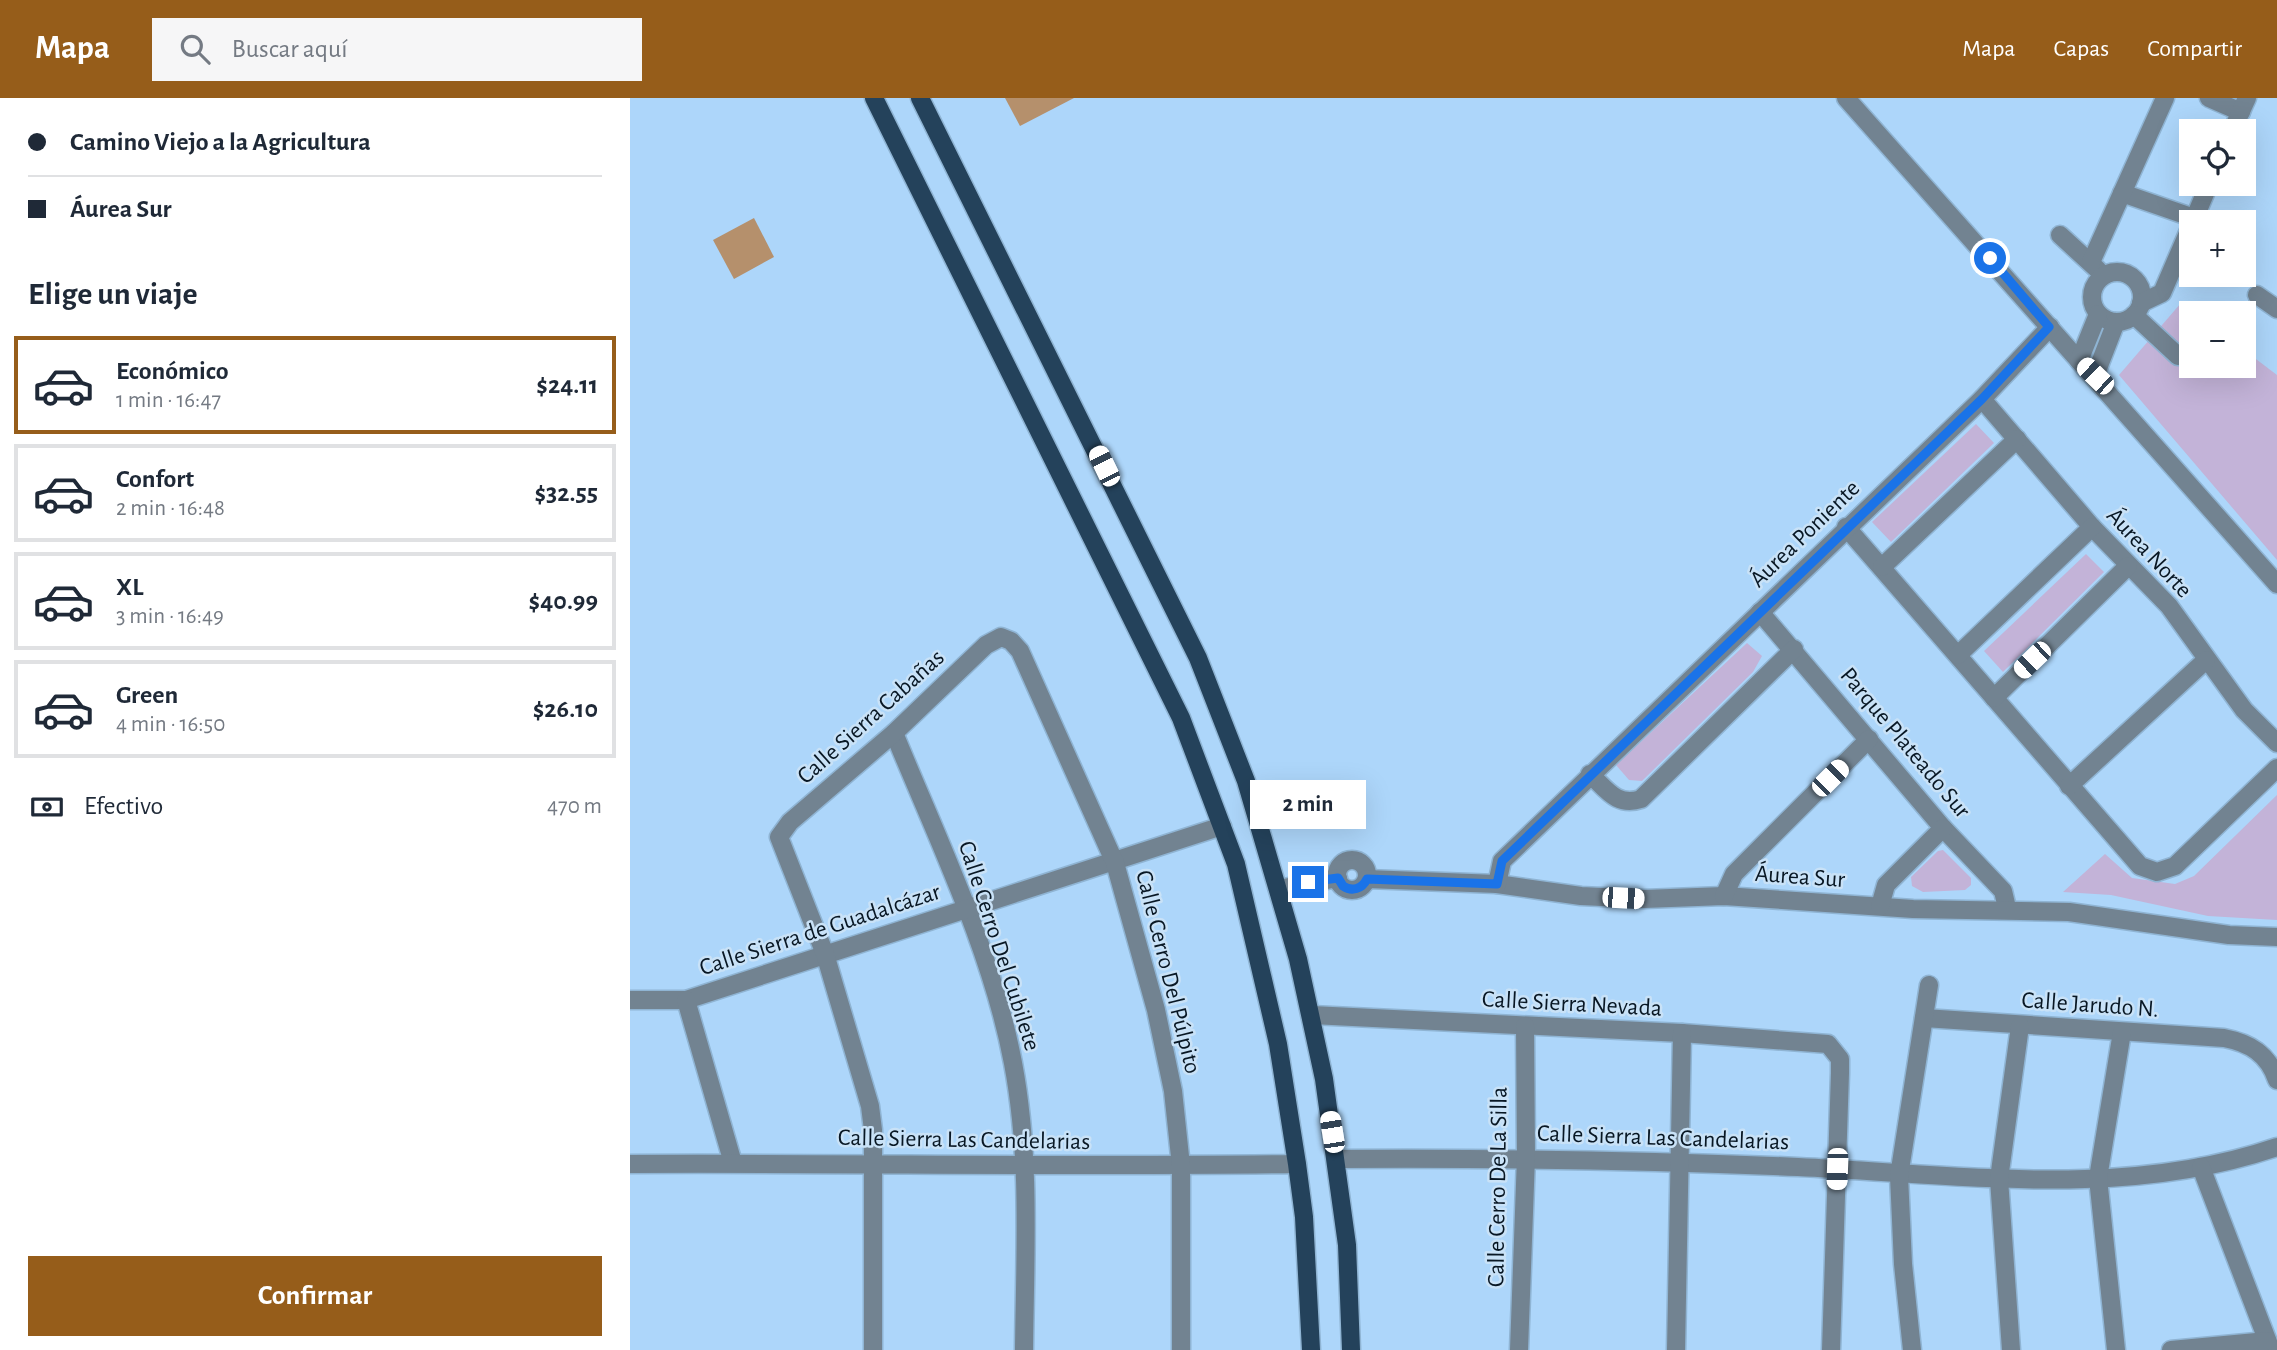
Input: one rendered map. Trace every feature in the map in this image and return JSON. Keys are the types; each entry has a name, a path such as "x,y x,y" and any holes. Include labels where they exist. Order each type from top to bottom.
{"main road":[{"path":"874,98 1181,718 1236,864 1278,1044 1297,1164 1304,1217 1311,1350"},
{"path":"920,98 1198,658 1225,720 1262,829 1312,1016 1336,1159 1347,1245 1351,1350"}],"street":[{"path":"1846,98 2277,584"},
{"path":"2079,361 2098,314 2092,294 2096,268 2122,193 2165,98"},
{"path":"2209,98 2244,105"},
{"path":"2122,193 2179,216"},
{"path":"2060,235 2096,268 2120,271 2133,277 2141,289 2138,309 2178,356"},
{"path":"2095,376 2116,322 2162,293 2179,254"},
{"path":"2257,295 2276,304"},
{"path":"2098,314 2116,322"},
{"name":"Áurea Poniente","path":"1497,884 1502,861 1982,399 2049,327"},
{"name":"Áurea Norte","path":"1982,399 2092,527 2169,606 2244,710 2277,743"},
{"path":"1882,567 2017,439"},
{"path":"1846,527 2140,866 2157,872 2175,866 2277,768"},
{"path":"1958,655 2092,527"},
{"path":"1994,698 2129,566"},
{"name":"Parque Plateado Sur","path":"1760,612 1943,828 2003,891 2007,908"},
{"name":"Calle Sierra Cabañas","path":"825,954 779,837 790,822 894,733 986,645 1001,637"},
{"name":"Calle Cerro Del Púlpito","path":"1001,637 1012,641 1020,650 1115,863 1159,1024 1173,1091 1181,1166 1181,1350"},
{"path":"1590,774 1618,801 1628,803 1641,799 1794,649"},
{"path":"2069,786 2206,660"},
{"name":"Calle Cerro Del Cubilete","path":"894,733 966,908 1013,1063 1026,1167 1024,1350"},
{"path":"1724,896 1734,874 1869,739"},
{"name":"Calle Sierra de Guadalcázar","path":"630,1000 686,999 966,908 1115,863 1222,826"},
{"path":"1880,906 1886,885 1943,828"},
{"name":"Áurea Sur","path":"1278,889 1338,878 1343,886 1352,890 1361,887 1367,879 1497,884 1581,895 1644,899 1724,896 1913,909 2007,908 2069,912 2229,935 2277,937"},
{"path":"825,954 870,1105 873,1163 873,1350"},
{"path":"1912,1350 1903,1264 1899,1175 1928,985"},
{"path":"686,999 733,1163"},
{"name":"Calle Sierra Nevada","path":"1312,1016 1682,1033 1828,1044 1840,1059 1837,1169"},
{"name":"Calle Jarudo N.","path":"1924,1018 2224,1038 2251,1046 2263,1055 2277,1080"},
{"name":"Calle Cerro De La Silla","path":"1519,1350 1526,1157 1524,1026"},
{"path":"2011,1350 1999,1179 2020,1026"},
{"path":"2116,1350 2098,1178 2122,1032"},
{"path":"1676,1350 1682,1033"},
{"name":"Calle Sierra Las Candelarias","path":"1336,1159 1526,1157 1837,1169 1899,1175 1999,1179 2098,1178 2201,1167 2277,1147"},
{"name":"Calle Sierra Las Candelarias","path":"630,1164 873,1163 1026,1167 1297,1164"},
{"path":"2171,1350 2269,1346 2201,1167"},
{"path":"1831,1350 1837,1169"}],"shaded area":[{"path":"2179,305 2179,378 2256,378 2256,359 2277,375 2277,560 2119,375"},
{"path":"1976,424 1994,443 1891,542 1872,522"},
{"path":"2086,554 2104,572 2003,672 1984,651"},
{"path":"1747,643 1762,656 1753,672 1642,781 1629,780 1616,765"},
{"path":"2277,795 2277,920 2208,916 2111,895 2063,892 2105,854 2132,878 2175,884 2194,876"},
{"path":"1943,850 1971,878 1971,885 1965,890 1923,892 1912,886 1911,877 1938,851"}],"building":[{"path":"1005,98 1074,98 1020,126"},
{"path":"754,218 774,257 734,279 713,240"}],"route":[{"path":"1308,882 1338,878 1343,886 1352,890 1361,887 1367,879 1497,884 1502,861 1982,399 2049,327 1990,258"}]}
